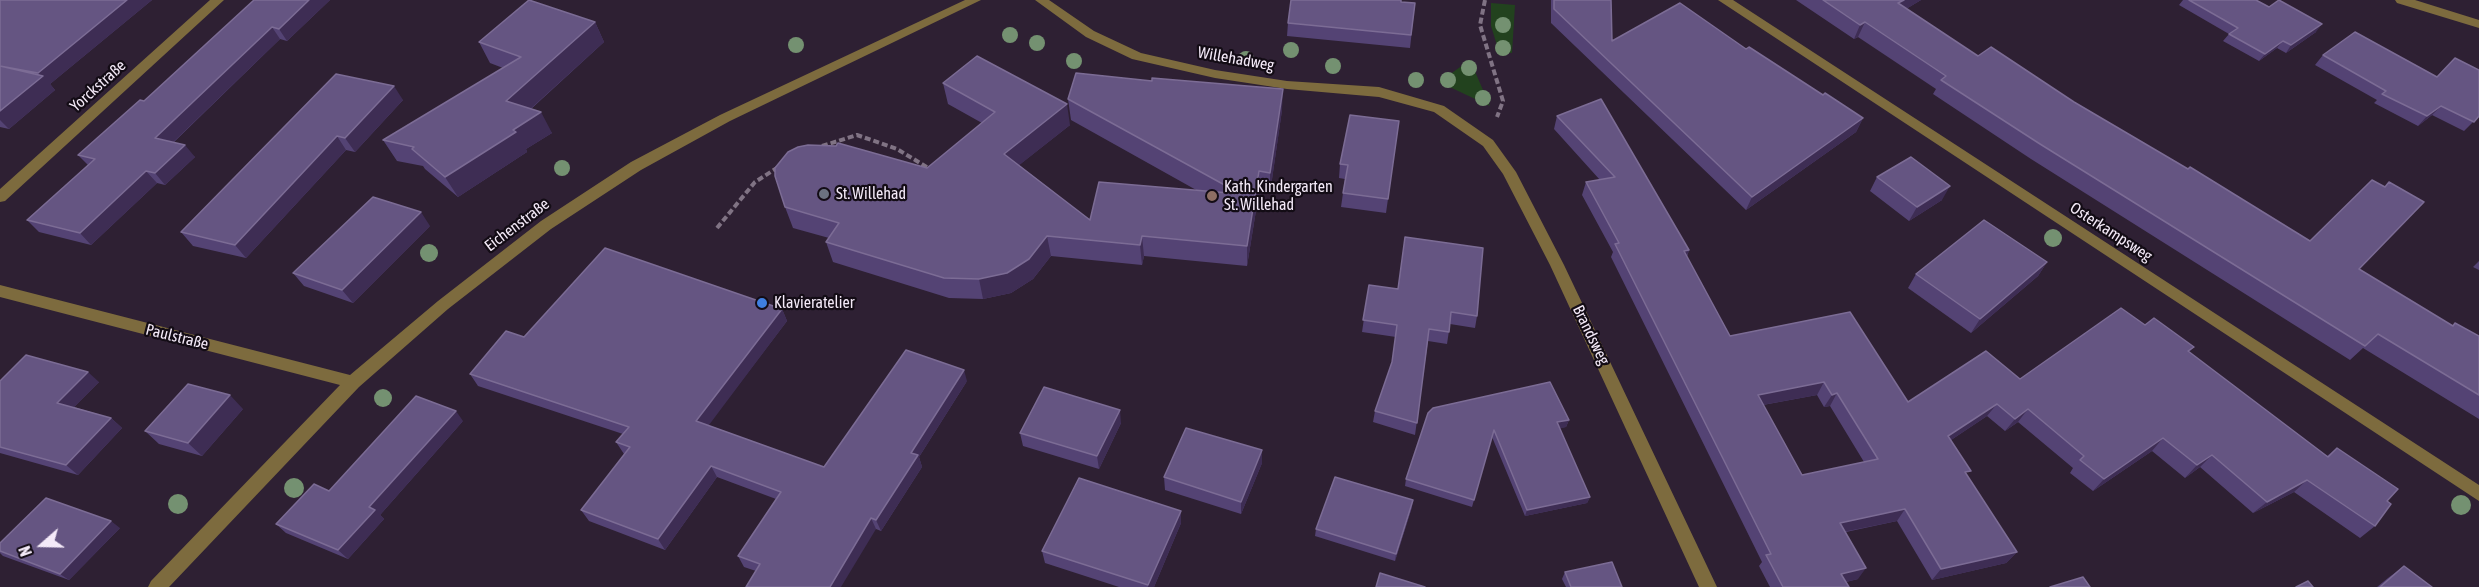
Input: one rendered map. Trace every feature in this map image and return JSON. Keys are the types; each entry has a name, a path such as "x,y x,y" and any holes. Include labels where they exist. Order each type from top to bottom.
{"street":[{"name":"Yorckstraße","path":"0,197 218,0"},
{"name":"Eichenstraße","path":"157,587 353,382 443,305 546,225 636,166 725,118 975,0"},
{"name":"Willehadweg","path":"1041,0 1090,34 1137,56 1215,74 1267,82 1379,92 1438,109"},
{"name":"Osterkampsweg","path":"1724,0 2479,494"},
{"path":"2401,0 2479,24"},
{"name":"Brandsweg","path":"1438,109 1488,143 1509,172 1613,380 1708,587"},
{"name":"Paulstraße","path":"0,291 353,382"}],"path":[{"path":"1485,0 1480,25 1503,100 1488,143"},
{"path":"818,147 857,135 897,149 935,172"},
{"path":"717,228 755,182 782,165"}],"green space":[{"path":"1491,3 1515,5 1512,53 1499,52 1491,26"},
{"path":"1470,60 1490,106 1439,82"}],"building":[{"path":"0,0 127,0 38,73 0,66"},
{"path":"254,0 309,0 279,29 272,27 155,138 185,145 155,173 146,171 80,233 27,220 95,159 78,155 140,100 144,101"},
{"path":"529,0 595,22 506,101 541,112 513,130 516,132 445,177 412,149 414,147 383,140 521,57 479,42"},
{"path":"1291,0 1401,0 1401,2 1415,3 1411,35 1288,23"},
{"path":"1554,0 1611,0 1612,41 1680,3 1746,49 1749,47 1863,118 1752,197 1554,9"},
{"path":"1823,0 1904,0 1898,3 1978,56 1991,47 2074,102 2188,169 2190,167 2310,241 2372,180 2385,187 2389,182 2424,202 2359,269 2453,326 2455,323 2479,336 2479,395 2378,334 2365,346 2040,144 1941,80 1946,76 1865,22 1860,25"},
{"path":"2189,0 2256,0 2269,7 2279,0 2322,24 2291,45 2283,41 2265,54 2229,34 2238,28"},
{"path":"2355,32 2437,77 2455,58 2479,70 2479,116 2474,122 2441,106 2427,116 2382,94 2386,91 2323,55"},
{"path":"977,56 1067,104 1004,154 1090,220 1099,182 1241,194 1068,99 1076,73 1152,81 1152,78 1283,89 1270,173 1259,171 1247,246 1142,236 1140,245 1047,236 1029,259 1007,273 979,279 944,278 826,242 839,223 785,207 775,176 775,168 788,152 798,147 836,146 838,143 927,168 995,112 943,83"},
{"path":"0,66 43,76 0,111"},
{"path":"336,74 394,86 345,138 337,136 235,245 181,232"},
{"path":"1601,99 1689,250 1684,251 1730,336 1850,312 1908,402 1986,351 2020,379 2121,308 2145,325 2154,318 2194,347 2188,351 2328,457 2337,448 2398,489 2387,501 2391,504 2375,526 2307,480 2267,502 2212,455 2197,465 2163,438 2104,479 2080,460 2084,456 2028,409 2015,419 1997,404 1948,436 1971,471 1965,472 2017,552 1941,569 1905,509 1840,523 1866,568 1841,574 1849,587 1783,587 1766,555 1771,554 1615,244 1619,243 1586,182 1615,177 1557,116","holes":["1824,382 1832,395 1837,393 1878,459 1802,475 1758,395"]},
{"path":"1350,115 1399,121 1388,199 1343,193 1348,165 1340,164"},
{"path":"1911,157 1950,186 1917,207 1877,177"},
{"path":"373,197 421,212 342,290 293,273"},
{"path":"1984,220 2047,262 1980,319 1916,274"},
{"path":"1405,237 1483,248 1477,316 1451,312 1449,332 1429,329 1417,423 1375,411 1392,362 1397,325 1363,320 1369,285 1398,289"},
{"path":"605,248 782,309 696,421 824,467 906,350 964,370 911,453 918,455 876,520 871,518 830,587 746,587 760,564 738,556 781,492 711,466 658,539 581,510 630,447 616,442 629,427 470,374 506,331 524,337"},
{"path":"26,355 88,372 57,403 111,418 66,465 0,447 0,381"},
{"path":"1550,382 1569,420 1557,422 1590,497 1527,510 1494,430 1474,500 1406,479 1428,413 1433,408"},
{"path":"188,384 230,395 188,443 145,431"},
{"path":"1044,387 1120,410 1097,456 1020,433"},
{"path":"416,396 456,411 369,507 375,510 338,550 276,524 314,484 329,491"},
{"path":"1186,428 1262,450 1241,502 1164,477"},
{"path":"1335,477 1413,500 1396,554 1316,529"},
{"path":"1079,478 1181,511 1148,585 1042,551"},
{"path":"46,498 111,521 60,574 0,551 0,543"},
{"path":"1612,562 1622,587 1571,587 1565,572"},
{"path":"2404,566 2432,587 2380,587"},
{"path":"1380,573 1425,587 1376,587"},
{"path":"2083,577 2090,587 2050,587"},
{"path":"2308,581 2313,587 2296,587"}],"place":[{"name":"St. Willehad","path":"824,194"},
{"name":"Kath. Kindergarten St. Willehad","path":"1212,196"},
{"name":"Klavieratelier","path":"762,303"}]}
